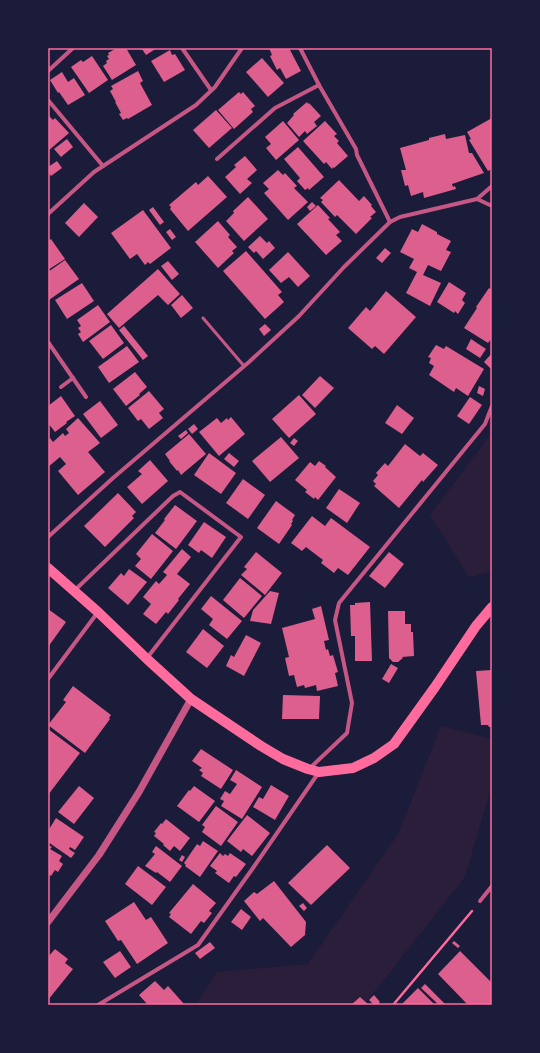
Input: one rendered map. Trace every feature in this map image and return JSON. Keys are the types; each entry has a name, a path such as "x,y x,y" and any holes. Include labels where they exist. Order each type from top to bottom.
{"main road":[{"path":"48,568 74,590 146,659 191,699 260,746 283,759 308,770 319,772 354,768 374,758 394,744 476,626 492,607"}],"street":[{"path":"48,71 73,48"},
{"path":"182,48 211,90"},
{"path":"48,214 94,172 196,105 216,87 242,48"},
{"path":"300,48 319,85 356,149 357,155 390,222"},
{"path":"217,159 275,108 319,85"},
{"path":"48,100 103,166"},
{"path":"48,536 113,478 244,367 299,316 344,267 390,222 400,217 477,200 492,186"},
{"path":"477,200 492,206"},
{"path":"48,342 86,396"},
{"path":"60,387 73,378"},
{"path":"308,770 347,733 352,703 335,620 339,603 485,424 492,406"},
{"path":"74,590 173,496 180,492 241,537 146,659"},
{"path":"48,679 98,612"},
{"path":"48,922 99,855 139,792 191,699"},
{"path":"98,1005 198,945 319,772"},
{"path":"480,901 492,886"}],"lane":[{"path":"203,318 244,367"}],"path":[{"path":"393,1005 480,901"}],"shaded area":[{"path":"492,429 492,572 469,577 430,515 490,435"},
{"path":"441,726 492,739 492,784 465,877 364,1005 196,1005 217,972 308,964 398,834"}],"building":[{"path":"117,48 126,48 136,65 112,80 103,66 109,59 107,56 109,55 108,53"},
{"path":"140,48 157,48 146,55"},
{"path":"269,48 289,48 301,71 286,79 280,68 277,70 270,56 272,55"},
{"path":"170,50 172,55 175,54 185,70 164,82 151,61"},
{"path":"92,56 108,80 89,93 71,67 81,60 83,62"},
{"path":"262,58 284,83 268,97 246,72"},
{"path":"138,71 143,81 140,83 152,105 128,119 123,120 110,91 113,89 111,86"},
{"path":"62,72 68,82 74,78 85,95 68,105 50,80"},
{"path":"239,92 241,94 243,92 255,106 251,109 253,112 234,129 218,110"},
{"path":"307,102 321,116 314,122 317,126 307,134 305,131 299,137 287,123 294,115 293,114"},
{"path":"216,110 232,128 209,148 193,130"},
{"path":"49,116 53,120 55,118 69,133 48,151 48,117"},
{"path":"492,118 492,169 488,171 469,140 471,139 467,132"},
{"path":"283,121 299,140 276,160 266,148 271,144 265,137"},
{"path":"325,121 337,134 334,136 339,141 337,143 348,156 332,169 326,162 324,164 303,141"},
{"path":"445,134 446,139 465,135 469,153 472,153 484,173 452,184 456,189 424,198 423,192 411,196 408,185 405,186 401,170 406,170 400,148"},
{"path":"67,139 73,147 61,157 54,149"},
{"path":"298,147 324,177 309,190 308,188 305,190 297,181 300,178 284,159"},
{"path":"245,156 257,170 247,179 252,183 240,194 225,177 236,167 234,165"},
{"path":"57,161 62,168 51,176 48,172 48,167"},
{"path":"278,170 283,175 285,173 297,186 294,188 308,202 288,220 264,193 269,189 263,183"},
{"path":"208,176 227,197 188,231 170,209 171,207 169,205 196,182 198,185"},
{"path":"339,180 359,201 364,196 376,212 356,234 337,215 335,217 321,202 323,200 320,198"},
{"path":"248,197 268,219 244,241 226,221 234,213 233,211"},
{"path":"312,202 316,206 310,211 307,207"},
{"path":"84,203 98,217 79,237 65,223"},
{"path":"318,205 340,232 336,235 342,241 326,255 297,224"},
{"path":"153,207 164,222 160,225 149,210"},
{"path":"143,210 171,248 150,264 148,262 145,265 137,254 130,259 111,233"},
{"path":"218,221 230,235 228,237 237,247 232,251 234,253 218,268 195,242"},
{"path":"422,224 451,241 446,250 451,252 441,271 428,265 423,275 441,283 430,306 406,293 417,272 409,268 414,259 400,252 412,229 418,232"},
{"path":"170,229 176,237 172,240 166,232"},
{"path":"260,236 267,243 269,241 275,248 263,259 256,251 254,253 248,247"},
{"path":"51,239 65,259 48,270 48,241"},
{"path":"385,248 391,253 382,263 376,258"},
{"path":"246,251 282,292 278,295 284,302 265,319 223,271"},
{"path":"288,252 310,276 298,287 289,277 281,283 269,270"},
{"path":"65,260 79,279 49,300 48,272"},
{"path":"168,261 179,274 172,280 161,266"},
{"path":"158,269 180,294 168,305 158,295 119,328 107,314"},
{"path":"449,282 466,293 462,300 465,303 458,314 437,302"},
{"path":"82,283 94,301 67,319 55,300"},
{"path":"489,288 492,290 492,338 488,343 464,328"},
{"path":"386,291 416,317 384,354 375,346 372,349 348,328 366,307 370,311"},
{"path":"182,295 193,308 181,318 171,305"},
{"path":"98,305 110,322 83,342 78,334 81,332 78,328 81,326 77,320"},
{"path":"265,324 271,330 264,336 259,329"},
{"path":"111,325 124,343 103,359 89,341"},
{"path":"124,326 148,356 143,360 119,330"},
{"path":"471,339 486,349 480,358 466,349"},
{"path":"436,345 444,349 446,346 484,369 468,396 456,388 454,392 429,375 434,366 429,363 431,358 428,357"},
{"path":"127,346 139,362 109,383 98,367"},
{"path":"492,353 492,370 484,362"},
{"path":"135,372 147,387 139,394 140,395 126,406 113,389"},
{"path":"320,376 334,388 315,408 302,395"},
{"path":"479,386 485,389 483,396 477,393"},
{"path":"149,391 164,409 159,413 163,418 149,429 141,419 138,421 128,408"},
{"path":"299,395 316,414 289,438 272,419"},
{"path":"61,396 75,416 55,432 48,423 48,406"},
{"path":"470,397 482,405 469,424 457,416"},
{"path":"100,401 118,425 101,438 83,414"},
{"path":"397,405 414,418 402,434 385,423"},
{"path":"231,417 245,434 219,456 199,432 217,418 221,423 227,418 228,420"},
{"path":"78,418 100,443 88,452 105,472 78,495 58,471 66,464 60,457 48,467 48,440 50,438 53,442 63,433 65,436 69,433 66,429"},
{"path":"194,424 198,429 192,434 188,429"},
{"path":"186,430 188,433 181,439 178,436"},
{"path":"189,434 206,454 181,475 165,454"},
{"path":"281,437 299,458 270,482 252,461"},
{"path":"294,438 298,441 294,446 290,443"},
{"path":"405,444 420,456 423,453 438,465 423,482 422,480 399,508 374,486 376,484 373,481 378,475 376,473 385,463 388,466"},
{"path":"209,453 236,473 221,494 194,475"},
{"path":"229,453 239,461 234,467 224,459"},
{"path":"150,460 168,481 142,504 127,487 142,474 138,471"},
{"path":"319,461 336,477 318,500 315,497 314,499 305,492 307,490 295,480 310,462 315,466"},
{"path":"243,479 265,495 248,519 226,503"},
{"path":"339,489 360,503 347,523 326,508"},
{"path":"118,493 136,512 132,516 134,518 105,547 84,526"},
{"path":"276,501 295,515 292,520 292,525 279,544 257,528"},
{"path":"175,505 197,521 176,549 155,533"},
{"path":"312,516 325,526 331,518 370,547 348,575 338,568 334,573 321,563 323,560 306,547 302,551 291,543"},
{"path":"204,522 226,537 212,558 201,550 199,553 188,545"},
{"path":"152,534 173,551 151,579 135,566 141,559 136,554"},
{"path":"182,549 191,557 177,574 190,584 168,614 166,612 156,624 143,614 151,604 143,597 156,581 159,584 167,575 163,572"},
{"path":"256,552 282,573 265,595 241,575 247,569 244,567"},
{"path":"389,552 404,564 385,588 369,576"},
{"path":"129,569 147,582 128,605 108,588 121,573 124,576"},
{"path":"240,578 262,596 244,618 223,600"},
{"path":"270,591 279,593 271,624 250,621 253,610"},
{"path":"211,596 242,621 227,639 209,625 213,619 201,609"},
{"path":"370,602 372,661 355,661 355,636 351,636 350,605 355,605 355,603"},
{"path":"321,606 329,640 324,641 326,650 328,649 330,656 333,655 338,672 335,673 338,686 317,691 316,685 305,688 304,685 297,687 294,675 289,676 285,658 289,657 282,628 315,619 312,609"},
{"path":"48,609 66,622 48,647"},
{"path":"388,611 405,611 405,624 411,624 411,632 413,632 414,656 402,657 403,658 398,662 393,662 389,658"},
{"path":"203,629 224,646 207,668 186,652"},
{"path":"246,635 261,643 244,676 226,666 231,655 234,657"},
{"path":"391,664 398,668 389,683 382,679"},
{"path":"492,670 492,727 489,727 488,725 481,725 476,671"},
{"path":"73,686 111,715 109,718 110,719 85,753 48,725 66,702 63,700"},
{"path":"283,695 320,696 319,719 282,719"},
{"path":"48,729 80,753 48,795"},
{"path":"201,749 233,770 221,789 201,776 203,773 199,770 202,768 192,761"},
{"path":"236,770 262,787 242,819 221,806 224,801 220,799 225,791 230,794 237,784 230,780"},
{"path":"271,785 289,796 275,820 253,807 259,797 263,799"},
{"path":"79,786 94,798 74,824 58,812"},
{"path":"194,786 215,801 199,822 177,806 189,790 190,791"},
{"path":"216,806 238,822 221,846 202,832 205,827 202,825"},
{"path":"247,815 270,833 252,856 243,849 241,852 227,841"},
{"path":"56,818 84,837 75,850 70,847 69,849 75,853 71,858 48,842 48,831"},
{"path":"166,819 190,838 180,851 174,846 170,851 154,836 156,833 154,832"},
{"path":"203,841 218,851 200,877 185,866 186,865 184,863 197,844 200,846"},
{"path":"48,845 52,847 50,849 62,856 59,861 63,864 58,872 55,870 51,876 48,874"},
{"path":"327,845 350,868 311,905 288,883"},
{"path":"156,846 182,866 170,882 157,872 156,873 145,866 155,854 152,852"},
{"path":"220,853 223,856 225,854 228,856 230,853 246,864 236,877 234,876 229,883 215,873 217,871 210,866"},
{"path":"182,855 185,857 182,862 179,860"},
{"path":"138,866 166,887 152,905 125,884"},
{"path":"274,881 306,922 305,935 291,947 263,918 260,921 244,901 254,892 257,894"},
{"path":"193,884 216,903 209,911 212,913 204,923 201,921 191,934 169,917 171,914 169,913"},
{"path":"134,902 146,920 151,917 168,943 137,964 121,940 118,941 105,921"},
{"path":"303,903 307,908 304,911 299,906"},
{"path":"241,909 251,917 242,930 231,922"},
{"path":"454,941 460,946 458,948 452,943"},
{"path":"210,942 215,948 200,959 195,953"},
{"path":"55,949 68,959 65,963 73,969 48,1000 48,957"},
{"path":"120,951 131,967 115,978 103,962"},
{"path":"460,951 492,983 492,1005 468,1005 438,974"},
{"path":"155,981 164,990 168,986 184,1004 148,1005 139,995"},
{"path":"425,984 446,1005 439,1005 421,988"},
{"path":"418,988 435,1005 401,1005"},
{"path":"374,995 380,1002 377,1005 374,1005 369,1000"},
{"path":"360,997 369,1005 351,1005"}]}
